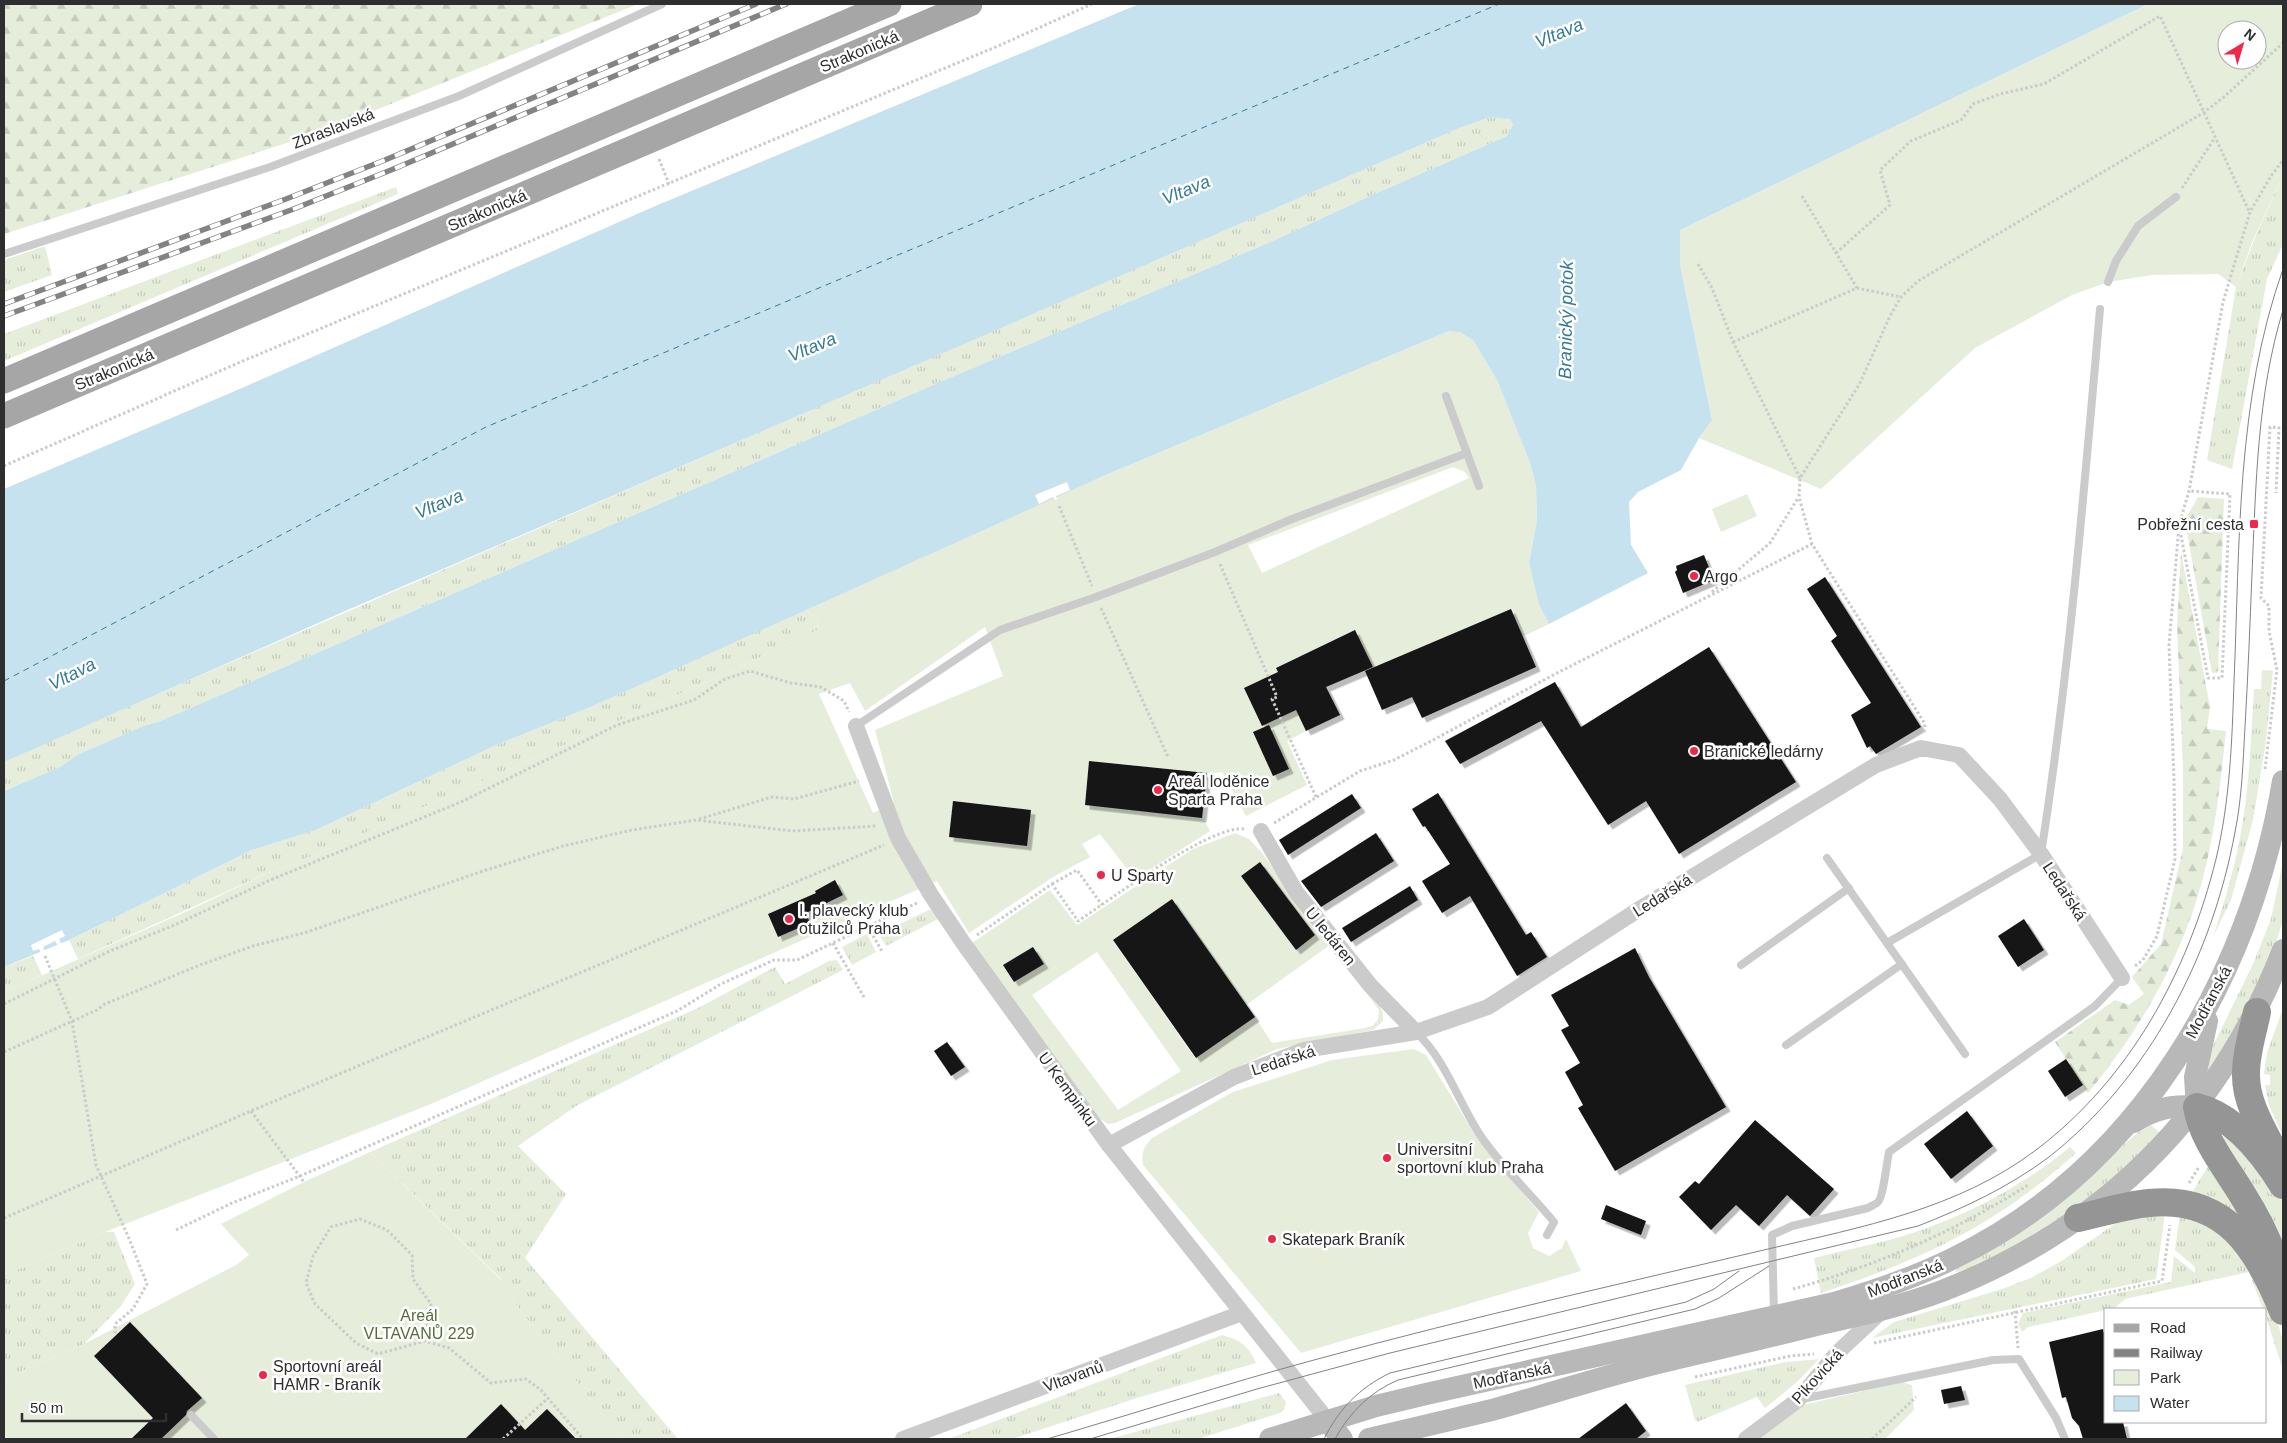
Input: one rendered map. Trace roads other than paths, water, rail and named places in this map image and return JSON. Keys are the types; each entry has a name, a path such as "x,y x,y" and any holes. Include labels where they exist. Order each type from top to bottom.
{"highway":[{"path":"2257,1012 2247,1060 2247,1086 2256,1114 2283,1169"},
{"path":"2196,1107 2217,1115 2237,1129 2262,1155 2283,1185"},
{"path":"2196,1107 2208,1141 2254,1213 2273,1250 2283,1288"},
{"path":"2078,1218 2158,1202 2183,1204 2206,1211 2230,1225 2252,1249 2264,1266 2283,1310"}],"main road":[{"name":"Strakonická","path":"4,381 889,4"},
{"name":"Strakonická","path":"4,416 970,4"},
{"name":"Modřanská","path":"1270,1439 1426,1394 1774,1318 1834,1303 1882,1288 1930,1269 1976,1247 2019,1220 2059,1189 2117,1136 2157,1088 2214,996 2237,946 2260,884 2275,826 2274,778"},
{"name":"Modřanská","path":"1370,1439 1494,1409 1616,1373 1884,1309 1941,1291 2003,1264 2051,1237 2078,1218 2143,1165 2173,1135 2196,1107 2237,1047 2257,1012 2283,950"},
{"path":"2117,1136 2144,1115 2169,1107 2196,1107 2195,1077 2214,996"},
{"path":"1328,1421 1342,1439"}],"street":[{"name":"U Kempinku","path":"856,726 895,832 931,895 964,944 1109,1145 1328,1421"},
{"name":"Ledařská","path":"1109,1145 1234,1077 1304,1050 1416,1032 1488,1007 1641,908 1876,765 1922,748 1959,755 2000,799 2041,854 2122,978"},
{"name":"U ledáren","path":"1261,831 1296,892 1370,985 1416,1032"},
{"name":"Pikovická","path":"1746,1439 1798,1400 1837,1353 1884,1309"},
{"name":"Vltavanů","path":"903,1439 1242,1313"}],"lane":[{"name":"Zbraslavská","path":"4,254 270,167 458,96 662,4"},
{"path":"2108,282 2116,262 2138,226 2176,197"},
{"path":"1887,943 2041,854 2052,788 2080,542 2100,309"},
{"path":"1446,396 1479,486"},
{"path":"856,726 1000,630 1096,597 1214,552 1292,519 1467,453"},
{"path":"1827,858 1965,1054"},
{"path":"1741,965 1849,888"},
{"path":"1786,1045 1902,964"},
{"path":"1774,1318 1772,1236 1792,1226 1868,1208 1878,1202 1882,1195 1883,1175 1889,1152 2095,1006 2122,978"},
{"path":"1416,1032 1431,1046 1481,1136 1554,1222 1547,1235"},
{"path":"1798,1400 1993,1360 2019,1359 2056,1418 2065,1439"},
{"path":"191,1415 214,1439"}],"water":[{"path":"1139,4 2148,4 1680,230 1680,265 1712,420 1699,438 1681,470 1638,492 1629,502 1631,545 1648,573 1549,624 1539,605 1529,562 1537,520 1536,486 1530,463 1497,380 1473,340 1460,332 1449,331 1101,477 593,706 494,746 316,830 252,850 69,940 4,967 4,791 60,767 77,755 143,726 158,722 940,382 1275,240 1507,136 1513,125 1510,119 1490,117 1457,129 343,612 4,762 4,489 242,388 653,207"}],"tram line":[{"path":"1047,1439 1247,1379 1434,1328 1874,1224 1942,1201 1974,1187 2006,1170 2036,1150 2070,1122 2127,1057 2151,1020 2172,982 2189,942 2204,901 2216,859 2230,771 2240,525 2248,421 2256,370 2268,319 2283,269"},
{"path":"1090,1439 1257,1389 1390,1353 1918,1226 1969,1204 2018,1178 2049,1157 2085,1125 2117,1090 2146,1052 2171,1012 2192,969 2225,879 2235,832 2242,780 2259,440 2274,342 2283,310"},
{"path":"1335,1439 1347,1420 1362,1404 1378,1390 1398,1380 1695,1309 1719,1298 1769,1266"},
{"path":"1324,1439 1336,1418 1351,1400 1369,1385 1390,1373 1686,1302 1714,1289 1739,1271"}],"railway":[{"path":"4,304 385,160 756,4"},
{"path":"4,316 291,210 786,4"}],"place":[{"name":"Pobřežní cesta","path":"2254,524"},
{"name":"Argo","path":"1694,576"},
{"name":"Branické ledárny","path":"1694,751"},
{"name":"Areál loděnice Sparta Praha","path":"1158,790"},
{"name":"U Sparty","path":"1101,875"},
{"name":"I. plavecký klub otužilců Praha","path":"789,919"},
{"name":"Universitní sportovní klub Praha","path":"1387,1158"},
{"name":"Skatepark Braník","path":"1272,1239"},
{"name":"Sportovní areál HAMR - Braník","path":"263,1375"}],"water label":[{"name":"Vltava","path":"1559,33"},
{"name":"Vltava","path":"1186,190"},
{"name":"Branický potok","path":"1566,320"},
{"name":"Vltava","path":"812,347"},
{"name":"Vltava","path":"439,504"},
{"name":"Vltava","path":"72,674"}],"park label":[{"name":"Areál VLTAVANŮ 229","path":"419,1324"}]}
